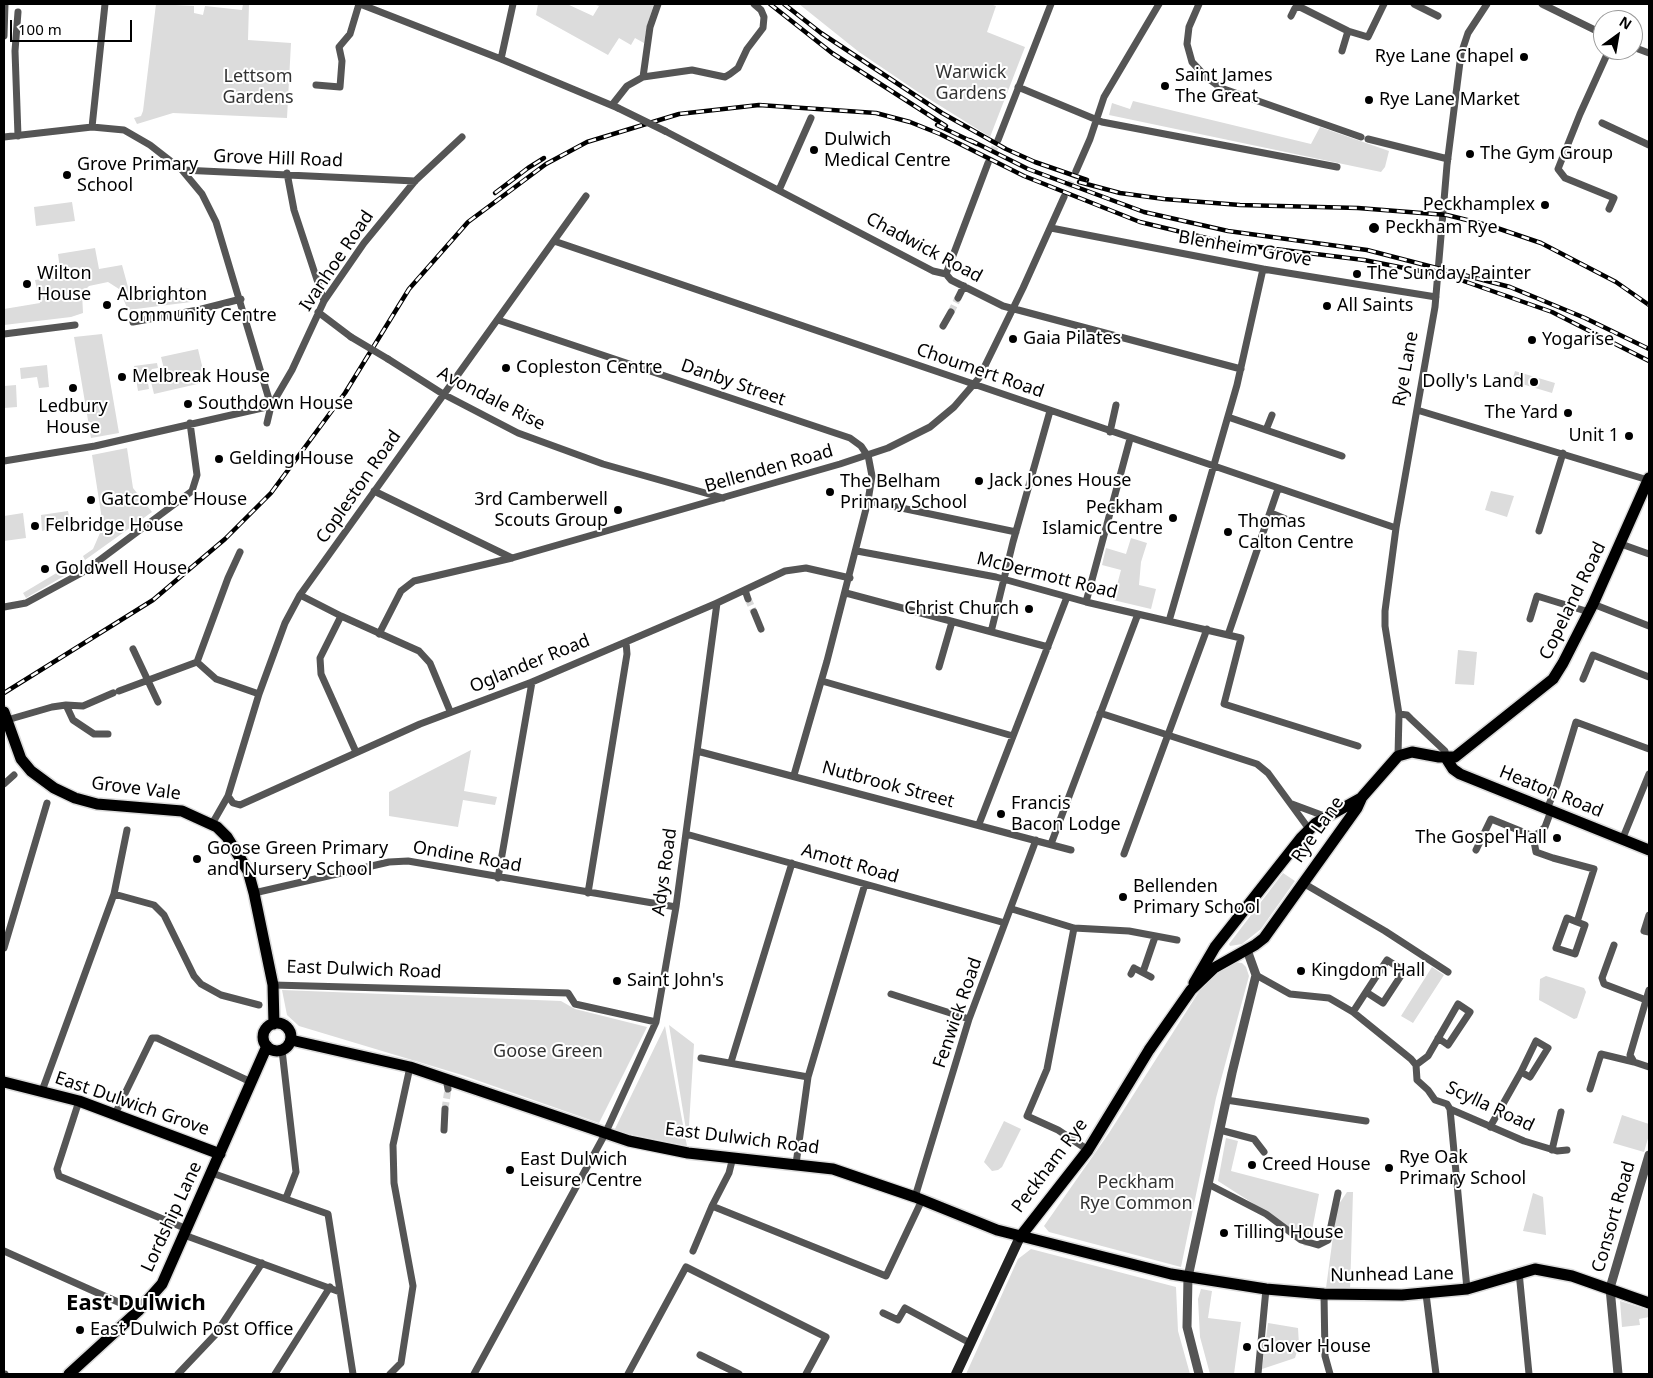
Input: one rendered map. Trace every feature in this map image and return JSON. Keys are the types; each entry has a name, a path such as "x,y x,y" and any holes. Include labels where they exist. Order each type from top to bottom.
{"main road":[{"name":"Copeland Road","path":"1446,758 1456,757 1466,750 1553,679 1591,608 1649,479"},
{"name":"Grove Vale","path":"5,716 20,759 31,772 54,788 76,798 96,804 182,811 221,830 236,848 248,872 254,893 273,985 274,1024"},
{"path":"1398,756 1412,752 1446,758"},
{"name":"Rye Lane","path":"1303,883 1362,798 1398,756"},
{"name":"Heaton Road","path":"1446,758 1460,774 1649,850"},
{"name":"Rye Lane","path":"1309,829 1362,798"},
{"path":"1327,817 1335,826 1337,834"},
{"name":"Peckham Rye","path":"956,1374 1020,1237 1088,1150 1149,1050 1191,990 1200,971 1218,943 1309,829"},
{"name":"Peckham Rye","path":"1191,990 1214,968 1247,950 1264,938 1303,883"},
{"path":"1218,943 1225,953 1234,956"},
{"path":"274,1024 282,1024 288,1029 291,1040 288,1046 282,1050 275,1051 267,1046 264,1041 264,1033 268,1027 274,1024"},
{"name":"East Dulwich Road","path":"291,1040 410,1066 447,1084 605,1134 678,1151 833,1169 918,1199 981,1225 1020,1237 1188,1277"},
{"name":"Lordship Lane","path":"76,1372 138,1311 162,1284 267,1046"},
{"name":"East Dulwich Grove","path":"4,1082 79,1101 220,1154"},
{"name":"Nunhead Lane","path":"1188,1277 1266,1289 1324,1294 1426,1294 1467,1290 1519,1272 1535,1269 1556,1272 1610,1288 1649,1303"}],"street":[{"path":"4,36 5,4"},
{"path":"92,127 106,4"},
{"path":"316,85 340,87 342,61 339,48 350,34 360,4"},
{"name":"Chadwick Road","path":"360,4 615,106 933,271 946,274 949,278 1012,310 1028,312 1241,369"},
{"path":"501,59 512,4"},
{"path":"643,78 650,27 658,4"},
{"path":"615,106 627,86 643,78 692,70 725,77 730,74 738,68 747,48 763,28 764,17 761,10 754,4"},
{"path":"998,140 1052,4"},
{"path":"1076,171 1090,139 1104,97 1159,4"},
{"path":"1199,4 1189,27 1187,44 1192,62 1206,77 1221,88 1365,138 1448,159"},
{"path":"1291,16 1295,8 1300,7 1348,31 1368,37 1384,4"},
{"path":"1414,4 1438,16"},
{"name":"Rye Lane","path":"1398,756 1399,714 1385,626 1396,528 1436,298 1448,159 1464,45 1468,33 1487,4"},
{"path":"1542,4 1593,29"},
{"path":"18,12 15,50 18,136"},
{"path":"1342,51 1348,31"},
{"path":"1604,60 1558,169 1566,178 1614,198 1609,209"},
{"path":"1018,87 1095,120 1337,167"},
{"path":"780,190 811,118"},
{"path":"1602,123 1649,145"},
{"path":"4,138 92,127 124,130 150,145 182,170 202,194 216,222 241,299 271,406 96,446 4,460"},
{"name":"Ivanhoe Road","path":"267,423 271,406 292,370 324,301 364,243 415,181 462,136"},
{"path":"946,274 947,266 988,163"},
{"name":"Grove Hill Road","path":"182,170 287,173 415,181"},
{"path":"287,173 294,210 324,301"},
{"name":"Copleston Road","path":"212,824 228,796 259,694 285,623 300,596 586,196"},
{"name":"Bellenden Road","path":"379,634 401,591 414,581 512,558 724,498 888,448 930,427 954,407 974,385 1012,310 1064,197"},
{"name":"Blenheim Grove","path":"1050,228 1436,298"},
{"name":"Choumert Road","path":"554,241 1130,439 1396,528"},
{"path":"1169,621 1241,369 1263,268"},
{"path":"958,298 964,286"},
{"path":"134,322 198,310 241,299"},
{"name":"Avondale Rise","path":"318,312 351,337 443,394 518,433 603,464 724,498"},
{"path":"943,326 950,312"},
{"name":"Danby Street","path":"498,320 850,438 861,446 867,455"},
{"path":"4,334 75,325"},
{"path":"1110,432 1116,405"},
{"path":"1417,410 1461,421 1649,479"},
{"path":"991,632 1016,532 1050,411"},
{"path":"1266,430 1272,414"},
{"path":"1228,416 1342,456"},
{"path":"4,607 26,603 85,570 192,491 197,475 190,423"},
{"path":"1086,602 1130,439"},
{"path":"1539,531 1563,453"},
{"path":"794,775 822,681 857,551 872,476 867,455"},
{"path":"1278,489 1228,634 1241,638 1224,704 1358,746"},
{"path":"374,491 512,558"},
{"path":"868,501 1016,532"},
{"path":"1271,513 1288,520"},
{"path":"1621,544 1649,554"},
{"name":"McDermott Road","path":"857,551 987,575 1086,602 1228,634"},
{"path":"197,662 228,578 240,552"},
{"name":"Oglander Road","path":"228,796 233,803 240,805 450,711 532,682 796,568 823,571 850,578"},
{"path":"745,590 748,599"},
{"path":"846,593 1048,647"},
{"path":"300,596 419,651 430,663 450,711"},
{"path":"1530,618 1537,596 1591,608 1649,626"},
{"path":"979,824 1067,597"},
{"name":"Adys Road","path":"474,1374 605,1134 656,1022 676,908 717,603"},
{"path":"754,612 761,629"},
{"path":"1051,844 1138,614"},
{"path":"340,616 320,658 321,674 356,752"},
{"path":"939,667 952,622"},
{"path":"1124,854 1207,629"},
{"path":"588,893 627,654 626,642"},
{"path":"133,649 158,702"},
{"path":"1583,678 1593,655 1649,677"},
{"path":"5,716 66,705 83,706 147,679 197,662"},
{"path":"197,662 216,679 259,694"},
{"path":"822,681 1013,736"},
{"path":"498,878 532,682"},
{"path":"66,705 73,720 94,734 108,734"},
{"path":"1100,713 1257,764 1268,773 1281,794 1292,804 1309,829"},
{"path":"1399,714 1411,719 1445,751 1446,758"},
{"path":"1533,836 1545,826 1576,722 1649,749"},
{"name":"Nutbrook Street","path":"697,751 794,775 1071,850"},
{"path":"1622,840 1649,774"},
{"path":"4,784 14,775"},
{"path":"4,948 47,803"},
{"path":"1292,804 1327,817"},
{"path":"1476,850 1491,818 1533,836"},
{"path":"42,1091 114,894 127,830"},
{"name":"Amott Road","path":"686,834 1005,923"},
{"path":"1533,836 1536,852 1594,869 1577,922"},
{"name":"Fenwick Road","path":"712,1206 886,1276 918,1199 969,1020 1012,909 1036,840"},
{"name":"Ondine Road","path":"254,893 402,860 676,908"},
{"path":"731,1062 792,863"},
{"path":"1303,883 1385,931 1448,972"},
{"path":"796,1164 808,1078 865,884"},
{"path":"114,894 154,905 164,915 194,976 202,984 221,995 259,1005"},
{"path":"1012,909 1074,928 1129,931 1177,940"},
{"path":"1649,915 1644,931 1649,932"},
{"path":"1567,918 1577,922 1585,925 1575,954 1556,948 1567,918"},
{"path":"1074,928 1047,1069 1027,1116 1058,1130 1088,1150"},
{"path":"1143,972 1154,937"},
{"path":"1614,945 1602,978 1604,984 1646,1000"},
{"path":"1200,1374 1187,1327 1188,1277 1226,1100 1256,975 1247,950"},
{"path":"1353,1012 1366,992 1387,960 1404,971 1383,1003 1366,992"},
{"path":"1131,974 1134,968 1151,976"},
{"path":"1256,975 1290,994 1329,998 1353,1012 1416,1065 1428,1056 1438,1038 1458,1004 1470,1012 1448,1045 1438,1038"},
{"name":"East Dulwich Road","path":"273,985 568,993 574,1004 656,1022"},
{"path":"1634,1062 1630,1055 1649,990"},
{"path":"891,994 969,1020"},
{"path":"115,1114 148,1041 152,1038 157,1038 251,1082"},
{"path":"1490,1127 1521,1072 1536,1040 1548,1048 1530,1078 1521,1072"},
{"path":"282,1050 296,1172 286,1198"},
{"path":"1590,1089 1601,1054 1649,1067"},
{"path":"701,1058 731,1062 808,1078"},
{"name":"Scylla Road","path":"1416,1065 1417,1080 1436,1100 1447,1104 1450,1109 1524,1141 1552,1150 1567,1150"},
{"path":"390,1374 401,1363 413,1286 394,1183 393,1145 410,1066"},
{"path":"1226,1100 1366,1121"},
{"path":"79,1101 58,1167 59,1176 185,1232 340,1292"},
{"path":"444,1130 445,1109"},
{"path":"1450,1109 1467,1290"},
{"name":"Scylla Road","path":"1552,1150 1561,1112"},
{"path":"1220,1130 1254,1139 1264,1152"},
{"name":"Consort Road","path":"1610,1288 1645,1184 1649,1155"},
{"path":"694,1251 712,1206 729,1173 733,1157"},
{"path":"212,1173 328,1214 353,1374"},
{"path":"1208,1184 1266,1214 1302,1240 1318,1244 1328,1240 1338,1193"},
{"path":"4,1251 138,1311"},
{"path":"178,1374 215,1335 262,1263"},
{"path":"628,1374 686,1268 826,1337 806,1374"},
{"path":"1519,1272 1529,1374"},
{"path":"275,1374 330,1287"},
{"path":"1610,1288 1618,1374"},
{"path":"1258,1374 1266,1289"},
{"path":"1324,1294 1325,1356 1330,1374"},
{"path":"1426,1294 1436,1374"},
{"path":"883,1313 898,1320 905,1308 970,1343"},
{"path":"700,1355 739,1374"}],"green space":[{"name":"Lettsom Gardens","path":"156,4 194,6 194,13 203,15 205,6 242,10 243,4 249,4 248,40 291,43 287,118 173,113 137,124 134,118 141,116 143,111"},
{"path":"538,4 567,4 593,16 599,6 593,4 654,4 647,25 644,43 635,38 631,45 619,38 608,55 536,15"},
{"name":"Warwick Gardens","path":"799,4 990,4 996,6 987,32 1025,47 990,137 859,52"},
{"path":"1133,101 1311,144 1320,127 1389,151 1385,167 1381,172 1109,115 1112,103 1130,109"},
{"path":"72,202 75,221 36,226 34,207"},
{"path":"95,248 99,269 122,265 131,298 189,288 191,302 128,310 119,289 108,282 89,286 82,293 83,313 71,317 4,325 4,309 40,303 35,280 61,276 58,254"},
{"path":"102,334 119,433 91,438 74,337"},
{"path":"198,349 206,382 154,394 150,378 154,372 164,369 161,357"},
{"path":"157,363 158,368 152,369 147,377 149,389 138,391 134,366"},
{"path":"47,365 49,387 39,388 37,377 21,379 20,368"},
{"name":"Dolly's Land","path":"1515,371 1555,383 1552,393 1512,381"},
{"path":"16,385 17,407 4,408 4,386"},
{"path":"127,448 133,488 152,512 85,560 83,556 93,549 103,526 92,455"},
{"path":"1491,491 1514,496 1507,517 1485,510"},
{"path":"68,511 70,521 42,531 41,515"},
{"path":"23,513 26,538 4,541 4,516"},
{"path":"1131,538 1147,543 1141,562 1139,585 1156,589 1151,609 1113,600 1121,570 1102,565 1106,548 1126,554"},
{"path":"75,562 78,568 26,598 23,593"},
{"path":"1458,650 1477,652 1474,685 1455,684"},
{"path":"471,750 464,791 497,797 495,805 463,800 458,827 389,816 389,792"},
{"path":"1283,873 1295,881 1261,929 1242,944 1230,946 1229,944"},
{"name":"Peckham Rye Common","path":"1234,962 1242,963 1246,967 1249,976 1216,1098 1181,1267 1049,1232 1044,1226 1109,1133 1200,990 1213,975"},
{"path":"1432,967 1444,975 1413,1023 1401,1016"},
{"path":"1546,976 1584,988 1586,992 1577,1018 1574,1019 1539,1000 1540,979"},
{"name":"Goose Green","path":"282,990 561,1001 575,1009 647,1027 599,1123 462,1075 299,1026 287,1015"},
{"path":"669,1025 694,1044 688,1142"},
{"path":"665,1026 677,1093 687,1146 614,1131"},
{"path":"1622,1115 1649,1124 1649,1135 1644,1152 1613,1143"},
{"path":"1004,1121 1021,1129 1002,1167 992,1171 984,1162"},
{"path":"1226,1138 1238,1141 1231,1171 1319,1194 1309,1246 1305,1246 1257,1206 1218,1181"},
{"path":"1347,1192 1353,1192 1350,1291 1326,1288 1337,1207"},
{"path":"1533,1193 1543,1197 1546,1235 1523,1231"},
{"name":"Peckham Rye Common","path":"1031,1249 1176,1287 1178,1331 1190,1374 966,1374 1018,1259"},
{"path":"1201,1289 1212,1291 1208,1318 1241,1322 1234,1374 1210,1374 1200,1337 1198,1299"},
{"path":"1620,1301 1649,1310 1649,1317 1639,1319 1640,1325 1622,1327"},
{"path":"1268,1323 1298,1328 1299,1345 1295,1358 1262,1369"}],"tunnel":[{"path":"988,163 998,140"},
{"path":"1064,197 1076,171"},
{"path":"951,312 958,298"},
{"path":"748,599 754,612"},
{"path":"445,1109 448,1089"}],"railway":[{"path":"770,4 832,53 946,126"},
{"path":"784,4 821,33 942,113 1006,149 1035,162 1087,180"},
{"path":"4,693 153,600 225,539 271,493 345,393 409,289 468,222 546,164 587,142 679,114 759,105 876,113 910,122 940,134 1024,176 1140,222 1227,243 1364,260 1455,278 1552,312 1649,361"},
{"path":"937,125 977,144"},
{"path":"970,140 1028,169 1144,212 1228,231 1367,250 1510,287 1585,318 1649,349"},
{"path":"495,193 544,158"},
{"path":"1079,182 1120,193 1164,199 1240,205 1358,208 1447,215 1491,226 1541,243 1616,282 1649,305"}],"place":[{"name":"Rye Lane Chapel","path":"1524,57"},
{"name":"Saint James The Great","path":"1165,86"},
{"name":"Rye Lane Market","path":"1369,100"},
{"name":"Dulwich Medical Centre","path":"814,150"},
{"name":"The Gym Group","path":"1470,154"},
{"name":"Grove Primary School","path":"67,175"},
{"name":"Peckhamplex","path":"1545,205"},
{"name":"Peckham Rye","path":"1374,228"},
{"name":"The Sunday Painter","path":"1357,274"},
{"name":"Wilton House","path":"27,284"},
{"name":"Albrighton Community Centre","path":"107,305"},
{"name":"All Saints","path":"1327,306"},
{"name":"Gaia Pilates","path":"1013,339"},
{"name":"Yogarise","path":"1532,340"},
{"name":"Copleston Centre","path":"506,368"},
{"name":"Melbreak House","path":"122,377"},
{"name":"Dolly's Land","path":"1534,382"},
{"name":"Ledbury House","path":"73,388"},
{"name":"Southdown House","path":"188,404"},
{"name":"The Yard","path":"1568,413"},
{"name":"Unit 1","path":"1629,436"},
{"name":"Gelding House","path":"219,459"},
{"name":"Jack Jones House","path":"979,481"},
{"name":"The Belham Primary School","path":"830,492"},
{"name":"Gatcombe House","path":"91,500"},
{"name":"3rd Camberwell Scouts Group","path":"618,510"},
{"name":"Peckham Islamic Centre","path":"1173,518"},
{"name":"Felbridge House","path":"35,526"},
{"name":"Thomas Calton Centre","path":"1228,532"},
{"name":"Goldwell House","path":"45,569"},
{"name":"Christ Church","path":"1029,609"},
{"name":"Francis Bacon Lodge","path":"1001,814"},
{"name":"The Gospel Hall","path":"1557,838"},
{"name":"Goose Green Primary and Nursery School","path":"197,859"},
{"name":"Bellenden Primary School","path":"1123,897"},
{"name":"Kingdom Hall","path":"1301,971"},
{"name":"Saint John's","path":"617,981"},
{"name":"Creed House","path":"1252,1165"},
{"name":"Rye Oak Primary School","path":"1389,1168"},
{"name":"East Dulwich Leisure Centre","path":"510,1170"},
{"name":"Tilling House","path":"1224,1233"},
{"name":"East Dulwich Post Office","path":"80,1330"},
{"name":"Glover House","path":"1247,1347"}],"district":[{"name":"East Dulwich","path":"136,1304"}]}
